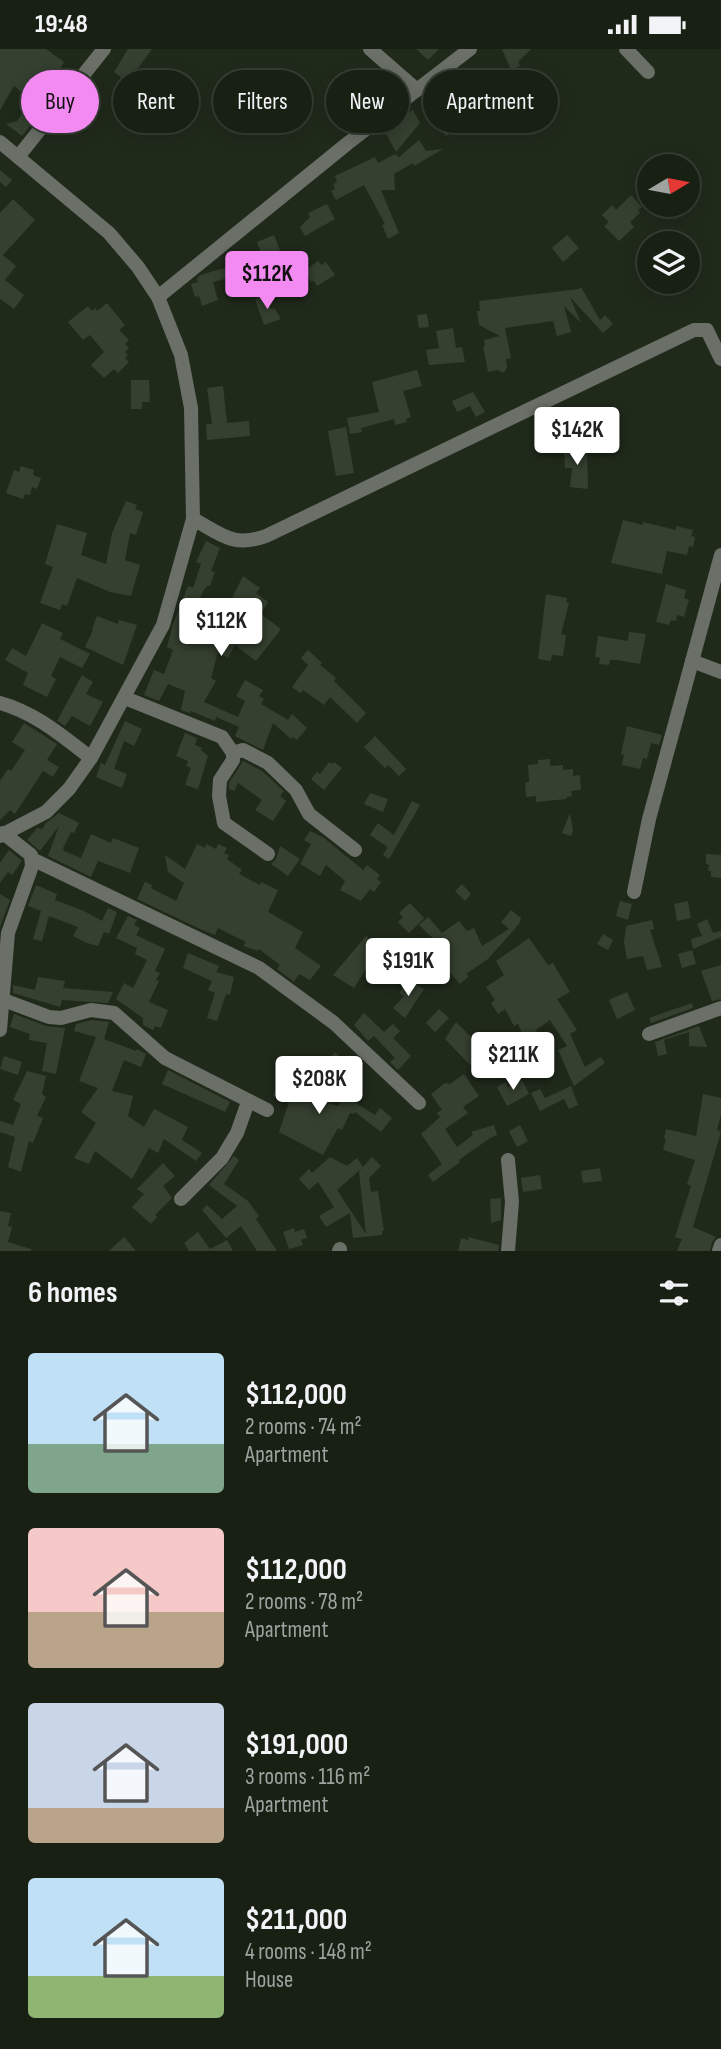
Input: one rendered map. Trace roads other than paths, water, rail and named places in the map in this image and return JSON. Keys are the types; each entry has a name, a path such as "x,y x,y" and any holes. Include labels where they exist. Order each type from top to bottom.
{"street":[{"path":"18,157 104,49"},
{"path":"370,49 417,90"},
{"path":"158,297 470,49"},
{"path":"626,49 648,72"},
{"path":"0,142 109,233 138,267 158,297 181,355 191,408 193,519 163,625 91,758 69,789 46,813 2,835"},
{"path":"193,519 230,538 250,542 694,330 707,330 721,359"},
{"path":"634,892 649,819 721,555"},
{"path":"692,661 721,672"},
{"path":"125,698 222,737 233,753 233,760 220,780 221,814 224,823 268,854"},
{"path":"0,703 20,709 50,726 91,758"},
{"path":"233,753 243,750 268,763 296,790 309,814 355,850"},
{"path":"0,1030 8,933 29,880 32,859 23,847 2,835"},
{"path":"32,859 259,968 334,1023 419,1103"},
{"path":"1,999 49,1017 61,1018 91,1010 114,1013 165,1058 267,1111"},
{"path":"649,1034 721,1008"},
{"path":"181,1199 222,1158 237,1133 248,1102"},
{"path":"508,1160 512,1202 508,1251"},
{"path":"719,1251 721,1245"}]}
